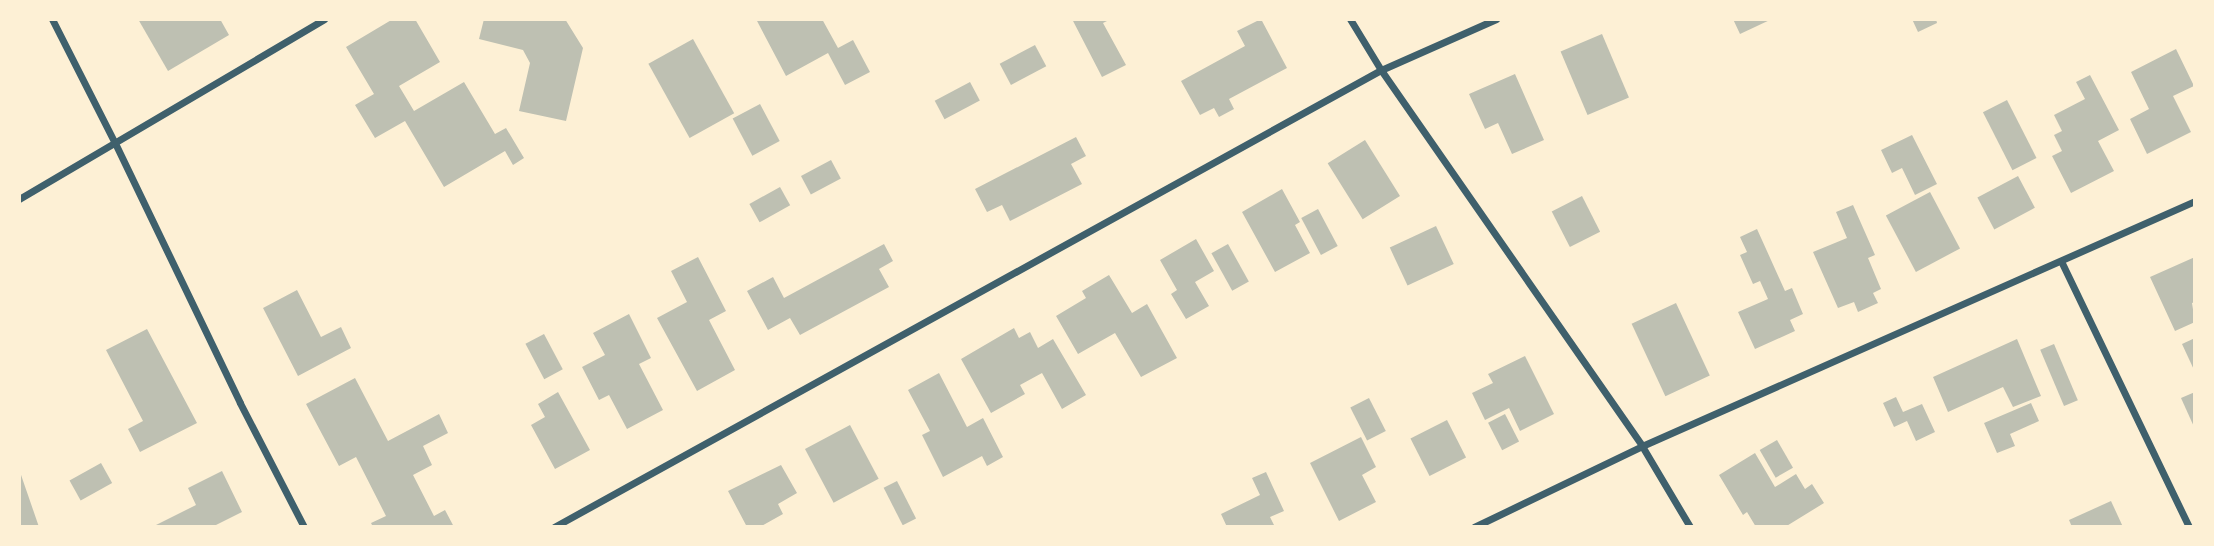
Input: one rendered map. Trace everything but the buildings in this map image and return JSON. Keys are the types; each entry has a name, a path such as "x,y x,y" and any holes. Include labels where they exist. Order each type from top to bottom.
{"street":[{"path":"52,19 116,142 240,403 304,527"},
{"path":"19,199 324,19"},
{"path":"1350,19 1381,70 1642,446 1690,527"},
{"path":"554,527 1381,70 1496,19"},
{"path":"1474,527 1642,446 2195,201"},
{"path":"2062,261 2189,527"}]}
